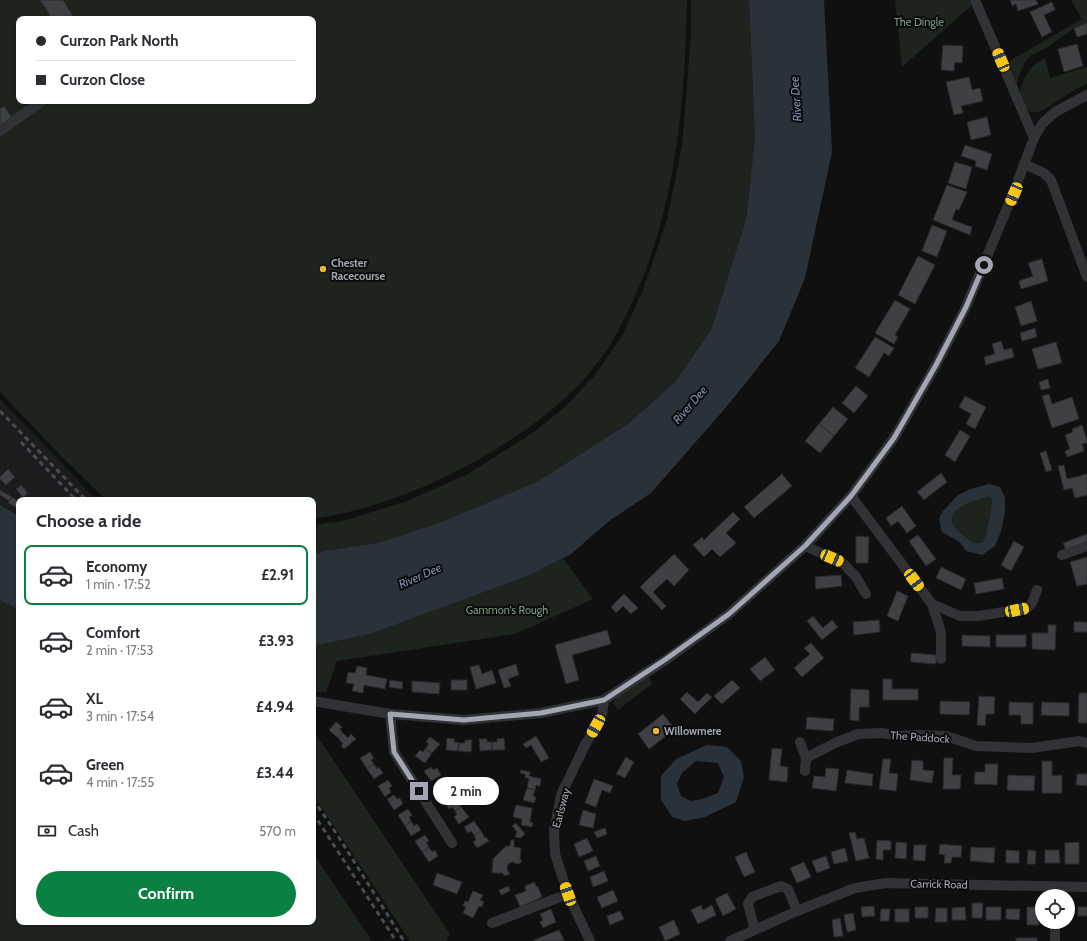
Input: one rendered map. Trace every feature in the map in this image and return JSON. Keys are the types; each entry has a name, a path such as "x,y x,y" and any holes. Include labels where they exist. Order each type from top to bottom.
{"street":[{"path":"975,0 1034,138"},
{"path":"316,702 390,714 464,720 541,713 604,700 666,659 729,614 805,546 851,496 894,438 936,365 966,307 1014,194 1034,138 1042,124 1055,112 1087,95"},
{"path":"0,131 38,104"},
{"path":"1024,164 1044,173 1051,180 1087,277"},
{"path":"851,496 932,604 941,632 941,659"},
{"path":"805,546 842,562 856,576 866,594"},
{"path":"1062,555 1087,546"},
{"path":"932,604 960,616 979,616 1027,608 1032,603 1037,590"},
{"name":"Earlsway","path":"590,941 568,894 555,854 554,831 561,796 584,747 602,715 604,700"},
{"path":"390,714 394,752 452,843"},
{"name":"The Paddock","path":"806,758 835,743 858,734 946,736 976,746 1032,748 1079,741 1087,743"},
{"path":"800,742 806,758 805,771"},
{"name":"Carrick Road","path":"730,941 797,911 855,888 886,883 1035,891"},
{"path":"755,930 748,904 752,897 781,886 788,889 797,911"},
{"name":"Carrick Road","path":"1074,889 1087,887"},
{"path":"492,923 568,894"},
{"path":"1055,929 1055,941"}],"shaded area":[{"path":"0,399 93,497 16,497 16,514 0,505"}],"green space":[{"name":"Chester Racecourse","path":"0,0 687,0 684,77 675,153 668,191 648,265 633,300 613,340 598,362 586,377 560,403 530,427 463,468 401,496 357,510 316,518 316,497 103,497 59,454 0,392"},
{"path":"691,0 749,0 755,138 746,220 711,330 675,382 629,423 537,482 441,522 382,542 316,553 316,525 343,521 404,502 466,475 534,432 566,406 595,375 622,336 643,290 667,220 682,146 691,35"},
{"name":"The Dingle","path":"895,0 969,0 971,6 902,67"},
{"path":"1071,0 1087,0 1087,23 1074,28 1048,47 1032,55 1026,60 1016,86 1006,63 1082,19"},
{"path":"1045,58 1050,78 1087,67 1087,83 1042,111 1032,112 1027,109 1019,94 1030,69"},
{"path":"990,496 992,502 986,536 982,543 973,543 957,530 951,520 955,511 968,503"},
{"name":"Gammon's Rough","path":"563,558 593,599 515,634 337,661 326,692 316,692 316,645 370,634 530,575"},
{"path":"0,600 16,608 16,925 316,925 316,857 372,941 0,941"},
{"path":"649,677 652,684 618,710 613,703 621,692"},
{"path":"316,734 450,934 446,941 410,941 316,799"}],"water":[{"name":"River Dee","path":"749,0 824,0 832,152 805,278 779,341 728,405 651,493 609,521 571,554 530,575 370,634 316,645 316,553 382,542 441,522 537,482 629,423 675,382 711,330 746,220 755,138"},
{"path":"989,484 1000,487 1005,498 1005,512 1001,531 995,546 982,555 966,551 960,542 942,532 939,519 943,511 958,495 971,489","holes":["990,496 992,502 986,536 982,543 973,543 957,530 951,520 955,511 968,503"]},
{"path":"0,505 16,514 16,608 0,600"},
{"path":"707,745 727,747 741,761 744,777 736,802 705,817 685,821 672,817 661,800 661,776 676,759","holes":["696,761 718,763 724,777 718,793 702,799 691,801 681,796 677,784 682,773"]}],"building":[{"path":"40,0 63,0 73,16 48,16 50,15"},
{"path":"1010,0 1036,0 1038,4 1018,11 1016,4 1012,6"},
{"path":"1052,2 1055,10 1044,15 1052,32 1042,37 1030,12"},
{"path":"1087,23 1087,34 1077,37 1074,28"},
{"path":"1077,44 1083,66 1064,72 1058,49"},
{"path":"943,45 963,46 962,63 955,62 954,71 941,70"},
{"path":"969,77 972,90 980,88 983,101 961,106 963,113 954,115 946,82"},
{"path":"4,106 12,118 0,126 0,109"},
{"path":"987,117 991,135 971,140 967,122"},
{"path":"965,145 992,154 987,170 975,166 976,161 961,156"},
{"path":"955,162 972,167 966,189 948,183"},
{"path":"947,185 967,192 959,210 956,209 952,220 972,227 970,235 933,220"},
{"path":"932,225 947,231 937,257 922,251"},
{"path":"918,256 935,265 915,304 898,295"},
{"path":"1042,259 1048,281 1021,289 1019,281 1033,276 1028,263"},
{"path":"895,300 910,309 895,335 898,337 894,344 875,333"},
{"path":"1031,301 1037,321 1021,326 1015,307"},
{"path":"1035,328 1037,337 1022,341 1020,333"},
{"path":"875,337 894,348 889,356 884,353 869,377 855,368"},
{"path":"1001,341 1004,350 1012,348 1014,357 986,365 984,357 995,354 992,344"},
{"path":"1056,342 1062,363 1038,369 1032,349"},
{"path":"1048,379 1050,388 1041,390 1039,382"},
{"path":"856,386 868,396 854,413 842,403"},
{"path":"1049,394 1052,404 1072,397 1079,419 1052,428 1042,396"},
{"path":"965,396 986,407 975,429 966,424 971,414 959,407"},
{"path":"833,407 848,419 834,436 819,424"},
{"path":"819,424 834,436 820,453 805,441"},
{"path":"1082,425 1087,440 1087,443 1082,444 1084,451 1067,457 1065,451 1070,449 1065,435 1073,432 1072,429"},
{"path":"960,430 970,436 955,462 945,455"},
{"path":"1046,451 1052,470 1046,472 1040,453"},
{"path":"1064,465 1067,479 1087,474 1087,495 1075,498 1072,488 1064,490 1058,466"},
{"path":"8,469 15,477 6,485 0,477"},
{"path":"941,473 947,482 924,500 917,492"},
{"path":"782,474 792,486 754,518 744,507"},
{"path":"21,485 28,493 23,497 16,489"},
{"path":"0,490 12,497 9,501 0,495"},
{"path":"12,497 16,499 16,507 8,503"},
{"path":"902,506 916,526 907,533 898,521 891,526 886,518"},
{"path":"733,512 740,519 726,533 736,543 720,557 712,549 704,557 693,545 702,537 704,540"},
{"path":"1087,534 1087,543 1066,550 1063,543"},
{"path":"918,535 936,559 926,566 909,541"},
{"path":"856,536 869,537 868,563 856,563"},
{"path":"1014,541 1024,547 1011,571 1001,565"},
{"path":"674,554 689,570 674,586 667,579 653,592 666,606 662,610 640,587"},
{"path":"1087,557 1087,584 1077,586 1070,562"},
{"path":"941,567 966,579 961,590 936,578"},
{"path":"841,575 842,586 816,589 815,577"},
{"path":"1002,578 1004,589 976,594 974,583"},
{"path":"897,591 908,596 898,621 887,616"},
{"path":"624,594 638,608 631,614 623,606 616,613 611,607"},
{"path":"813,616 823,628 832,620 838,627 822,640 807,621"},
{"path":"879,620 880,632 854,635 853,622"},
{"path":"1074,622 1087,622 1087,632 1074,632"},
{"path":"1048,625 1056,625 1055,650 1032,649 1032,633 1048,633"},
{"path":"607,630 611,644 572,655 579,680 566,684 555,645"},
{"path":"962,635 990,636 990,647 962,646"},
{"path":"996,635 1026,635 1026,647 996,647"},
{"path":"811,643 824,658 802,677 794,668 810,654 804,648"},
{"path":"911,653 936,655 936,664 911,662"},
{"path":"765,657 775,670 760,681 750,669"},
{"path":"516,664 519,675 508,679 511,686 504,688 498,670"},
{"path":"479,665 482,674 492,670 496,683 476,689 470,667"},
{"path":"357,666 367,668 366,675 387,679 385,689 364,685 363,693 352,691 354,684 346,683 348,672 355,673"},
{"path":"883,679 892,679 892,689 918,689 918,700 883,700"},
{"path":"390,680 403,682 402,689 389,687"},
{"path":"451,680 467,680 467,690 451,690"},
{"path":"732,680 740,688 722,704 714,696"},
{"path":"412,681 440,683 439,694 412,692"},
{"path":"851,689 869,690 869,707 859,707 859,721 850,720"},
{"path":"687,692 698,702 707,693 712,697 695,714 680,699"},
{"path":"1079,693 1087,693 1087,723 1078,723"},
{"path":"979,696 995,697 994,714 986,714 985,726 977,725"},
{"path":"940,701 970,702 969,715 940,714"},
{"path":"1009,702 1033,703 1033,724 1021,724 1021,715 1009,715"},
{"path":"1042,702 1069,703 1069,716 1041,715"},
{"name":"Willowmere","path":"663,714 675,729 649,749 638,734"},
{"path":"807,717 834,719 833,731 806,729"},
{"path":"336,722 342,727 340,729 343,733 338,738 329,730"},
{"path":"343,733 348,738 351,734 356,739 344,749 341,746 343,744 338,738"},
{"path":"536,736 549,758 541,762 531,745 526,748 523,744"},
{"path":"430,737 440,744 432,753 425,749 429,744 426,742"},
{"path":"447,738 455,739 454,742 459,743 458,751 446,750"},
{"path":"504,738 505,750 492,750 492,742 497,742 497,739"},
{"path":"479,739 487,739 487,742 492,742 492,750 480,751"},
{"path":"465,740 472,740 471,752 458,751 459,743 465,743"},
{"path":"772,748 782,749 780,766 788,767 787,782 769,780"},
{"path":"425,749 432,753 425,763 415,756 420,750 423,752"},
{"path":"370,752 374,758 371,760 374,764 367,769 360,758"},
{"path":"626,757 634,762 625,778 616,774"},
{"path":"944,758 953,758 952,775 961,775 960,789 943,789"},
{"path":"883,759 891,759 889,773 898,774 896,791 879,789"},
{"path":"912,760 923,761 923,770 934,771 932,783 910,780"},
{"path":"1042,761 1052,761 1052,776 1062,775 1062,793 1042,793"},
{"path":"374,764 377,769 379,767 383,773 374,779 367,769"},
{"path":"985,764 998,764 997,785 974,784 975,772 985,772"},
{"path":"431,767 433,770 437,768 441,775 431,781 424,771"},
{"path":"826,768 839,769 836,791 812,788 814,776 825,777"},
{"path":"521,770 530,772 529,776 541,779 540,786 536,785 535,790 527,788 529,778 525,778 525,774 520,773"},
{"path":"847,770 873,774 872,786 845,783"},
{"path":"1077,774 1087,774 1087,786 1076,785"},
{"path":"1008,775 1035,776 1034,791 1007,790"},
{"path":"594,779 613,786 610,793 602,790 596,807 585,803"},
{"path":"388,780 392,786 389,788 391,792 385,797 378,786"},
{"path":"444,781 451,792 445,796 442,792 439,794 435,788"},
{"path":"527,788 535,790 533,796 536,797 534,803 523,800"},
{"path":"394,795 397,799 400,798 403,804 394,810 387,799"},
{"path":"454,796 461,807 455,811 452,807 449,809 445,803"},
{"path":"516,805 532,808 530,822 533,823 532,827 521,825 522,819 513,817"},
{"path":"461,807 469,817 459,824 454,817 457,815 455,811"},
{"path":"408,809 412,815 409,817 411,821 405,826 398,815"},
{"path":"583,810 596,814 593,828 579,825"},
{"path":"411,821 414,826 417,824 421,830 411,836 405,826"},
{"path":"474,821 481,831 474,835 471,831 468,833 464,827"},
{"path":"516,823 525,834 521,838 515,837 517,832 512,826"},
{"path":"605,828 607,834 597,838 594,832"},
{"path":"481,831 485,838 486,837 489,841 477,848 473,842 476,840 474,835"},
{"path":"855,832 857,839 864,838 869,858 856,861 849,833"},
{"path":"425,835 429,841 426,843 429,847 422,852 415,841"},
{"path":"587,838 593,851 579,857 574,844"},
{"path":"511,840 514,840 514,847 521,848 520,859 522,862 518,864 512,862 508,864 507,870 510,874 505,876 502,873 492,873 493,859 506,846 510,846"},
{"path":"877,840 891,841 891,850 883,850 883,860 876,859"},
{"path":"896,842 907,843 906,859 895,858"},
{"path":"1079,842 1079,864 1065,864 1065,843"},
{"path":"940,844 962,846 961,857 952,857 951,863 944,863 945,855 939,854"},
{"path":"914,845 926,845 925,861 913,860"},
{"path":"429,847 432,852 435,850 438,856 429,862 422,852"},
{"path":"971,847 995,848 994,863 970,861"},
{"path":"845,848 848,861 834,864 831,852"},
{"path":"1006,850 1019,851 1019,863 1006,863"},
{"path":"1028,850 1036,851 1035,864 1027,864"},
{"path":"1045,850 1059,850 1060,863 1045,863"},
{"path":"746,852 755,872 744,877 735,857"},
{"path":"596,856 600,866 588,871 584,861"},
{"path":"826,856 830,868 817,873 812,861"},
{"path":"804,862 811,877 797,883 790,868"},
{"path":"604,871 608,881 593,887 590,877"},
{"path":"437,873 462,882 457,894 433,885"},
{"path":"534,882 542,897 520,907 515,895 526,891 525,886"},
{"path":"509,886 510,891 501,895 499,890"},
{"path":"613,890 618,901 602,908 597,897"},
{"path":"473,891 483,895 480,900 484,902 482,907 479,906 473,918 463,913 466,907 463,906 465,901 468,902"},
{"path":"727,893 736,909 723,916 715,899"},
{"path":"972,903 983,903 982,918 972,918"},
{"path":"701,905 703,910 712,905 716,915 698,924 691,910"},
{"path":"874,906 875,916 862,917 861,907"},
{"path":"915,907 928,907 928,918 915,918"},
{"path":"965,907 966,920 952,920 952,908"},
{"path":"986,907 1001,907 1001,920 986,920"},
{"path":"1027,907 1035,907 1035,925 1027,925"},
{"path":"1078,907 1087,907 1087,916 1078,916"},
{"path":"936,908 947,908 947,922 935,922"},
{"path":"551,909 556,922 543,928 540,922 543,920 540,914"},
{"path":"881,909 890,909 889,921 880,921"},
{"path":"895,909 909,909 909,922 895,922"},
{"path":"1006,909 1020,909 1019,920 1006,919"},
{"path":"620,911 624,919 610,925 607,916"},
{"path":"853,913 856,930 847,932 844,915"},
{"path":"840,918 843,936 834,937 832,920"},
{"path":"674,920 680,934 665,941 659,927"},
{"path":"559,930 564,940 534,941 534,940"},
{"path":"1016,938 1037,938 1037,941 1016,941"}],"railway":[{"path":"0,411 83,497"},
{"path":"21,442 73,497"},
{"path":"316,803 404,941"},
{"path":"316,818 396,941"}],"place":[{"name":"Chester Racecourse","path":"323,269"},
{"name":"Willowmere","path":"656,731"}],"route":[{"path":"419,791 394,752 390,714 464,720 541,713 604,700 666,659 729,614 805,546 851,496 894,438 936,365 966,307 984,265"}]}
